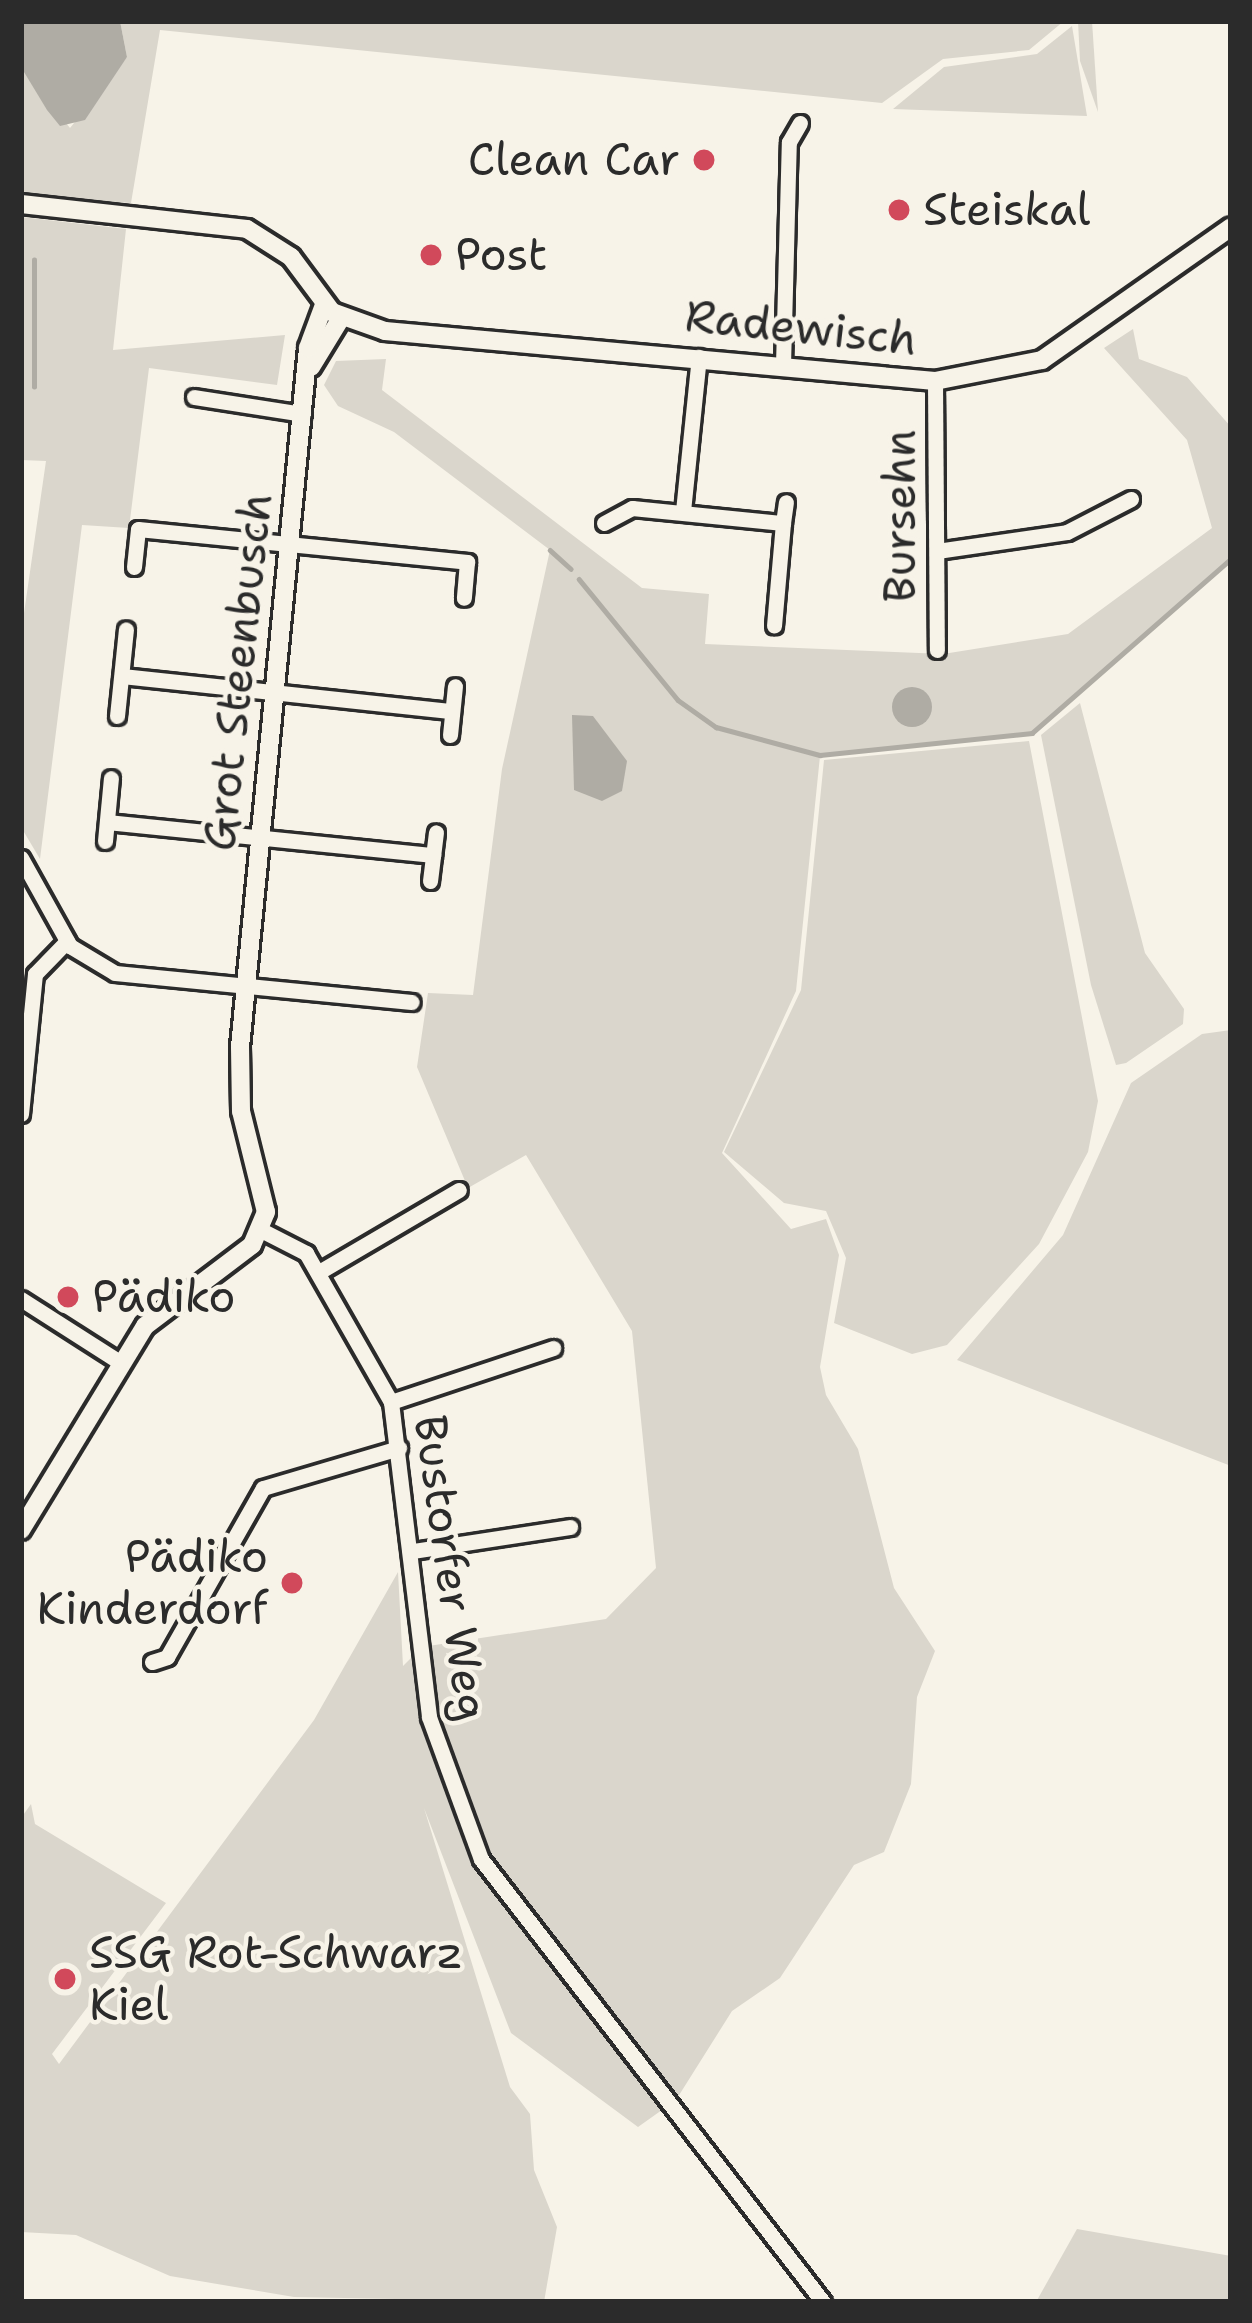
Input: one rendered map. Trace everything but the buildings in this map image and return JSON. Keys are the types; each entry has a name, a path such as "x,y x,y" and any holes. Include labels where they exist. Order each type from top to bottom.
{"street":[{"path":"783,364 789,142 800,123"},
{"path":"21,204 247,229 291,256 324,305 341,318"},
{"name":"Radewisch","path":"341,318 934,381 1042,360 1231,227"},
{"name":"Grot Steenbusch","path":"245,986 304,414 324,305"},
{"name":"Grot Steenbusch","path":"311,367 341,318"},
{"path":"683,511 699,357"},
{"name":"Bursehn","path":"934,381 937,650"},
{"path":"194,397 304,414"},
{"path":"937,551 1066,532 1131,499"},
{"path":"774,626 786,502"},
{"path":"604,523 620,509 683,511 783,524"},
{"path":"134,567 138,529 467,562 464,598"},
{"path":"117,716 126,629"},
{"path":"122,676 452,711"},
{"path":"450,735 455,686"},
{"path":"105,841 111,778"},
{"path":"107,822 434,855"},
{"path":"430,881 436,832"},
{"path":"21,858 67,940 115,974 412,1002"},
{"path":"21,1114 35,974 67,940"},
{"path":"21,1530 121,1363 160,1309 261,1230 262,1186 238,1086 245,986"},
{"path":"319,1272 459,1190"},
{"name":"Bustorfer Weg","path":"261,1230 319,1272 391,1402 413,1551 429,1717 482,1859 824,2302"},
{"path":"21,1299 121,1363"},
{"path":"391,1402 553,1348"},
{"path":"152,1662 166,1657 263,1488 399,1448"},
{"path":"413,1551 570,1528"}],"shaded area":[{"path":"21,21 120,21 127,57 85,120 60,126 47,110 21,67"},
{"path":"120,21 1064,21 1029,50 943,59 882,103 160,30 131,203 21,195 21,67 70,128 127,57"},
{"path":"1078,21 1092,21 1098,112 1080,61"},
{"path":"1072,26 1087,116 893,109 944,67 1037,54"},
{"path":"21,217 126,229 113,350 285,335 277,385 149,368 129,528 82,525 40,859 21,827 21,634 46,461 21,460"},
{"path":"1133,329 1139,359 1187,377 1231,427 1231,559 1032,733 820,756 796,991 722,1153 791,1229 826,1219 839,1255 820,1367 826,1395 858,1449 894,1588 935,1651 917,1697 911,1784 884,1852 854,1865 780,1978 732,2011 676,2100 638,2127 511,2033 424,1808 510,2087 530,2114 534,2170 557,2227 544,2302 294,2297 170,2276 76,2235 21,2232 21,1818 31,1804 35,1824 166,1903 52,2054 59,2064 314,1720 398,1572 403,1666 422,1647 606,1619 656,1568 632,1331 526,1155 468,1188 417,1067 428,993 473,995 502,769 550,550 394,432 338,406 324,385 336,361 386,359 382,390 642,588 709,594 705,644 943,654 1068,634 1212,528 1187,440 1104,348"},
{"path":"912,687 926,693 932,707 926,721 912,727 898,721 892,707 898,693"},
{"path":"1080,703 1145,953 1184,1009 1183,1024 1116,1065 1091,985 1041,735"},
{"path":"572,715 593,716 627,761 622,791 602,801 574,790"},
{"path":"1029,741 1098,1101 1088,1152 1039,1244 947,1345 912,1354 834,1323 846,1258 826,1211 784,1203 724,1152 801,990 824,760"},
{"path":"1231,1030 1231,1466 957,1360 1063,1235 1131,1083 1202,1034"},
{"path":"1077,2229 1231,2256 1231,2302 1036,2302"}],"waterway":[{"path":"34,260 34,387"},
{"path":"550,550 571,569"},
{"path":"579,579 678,700 716,727 820,755 1032,733 1231,559"}],"place":[{"name":"Clean Car","path":"704,160"},
{"name":"Steiskal","path":"899,210"},
{"name":"Post","path":"431,255"},
{"name":"Pädiko","path":"68,1297"},
{"name":"Pädiko Kinderdorf","path":"292,1583"},
{"name":"SSG Rot-Schwarz Kiel","path":"65,1979"}]}
